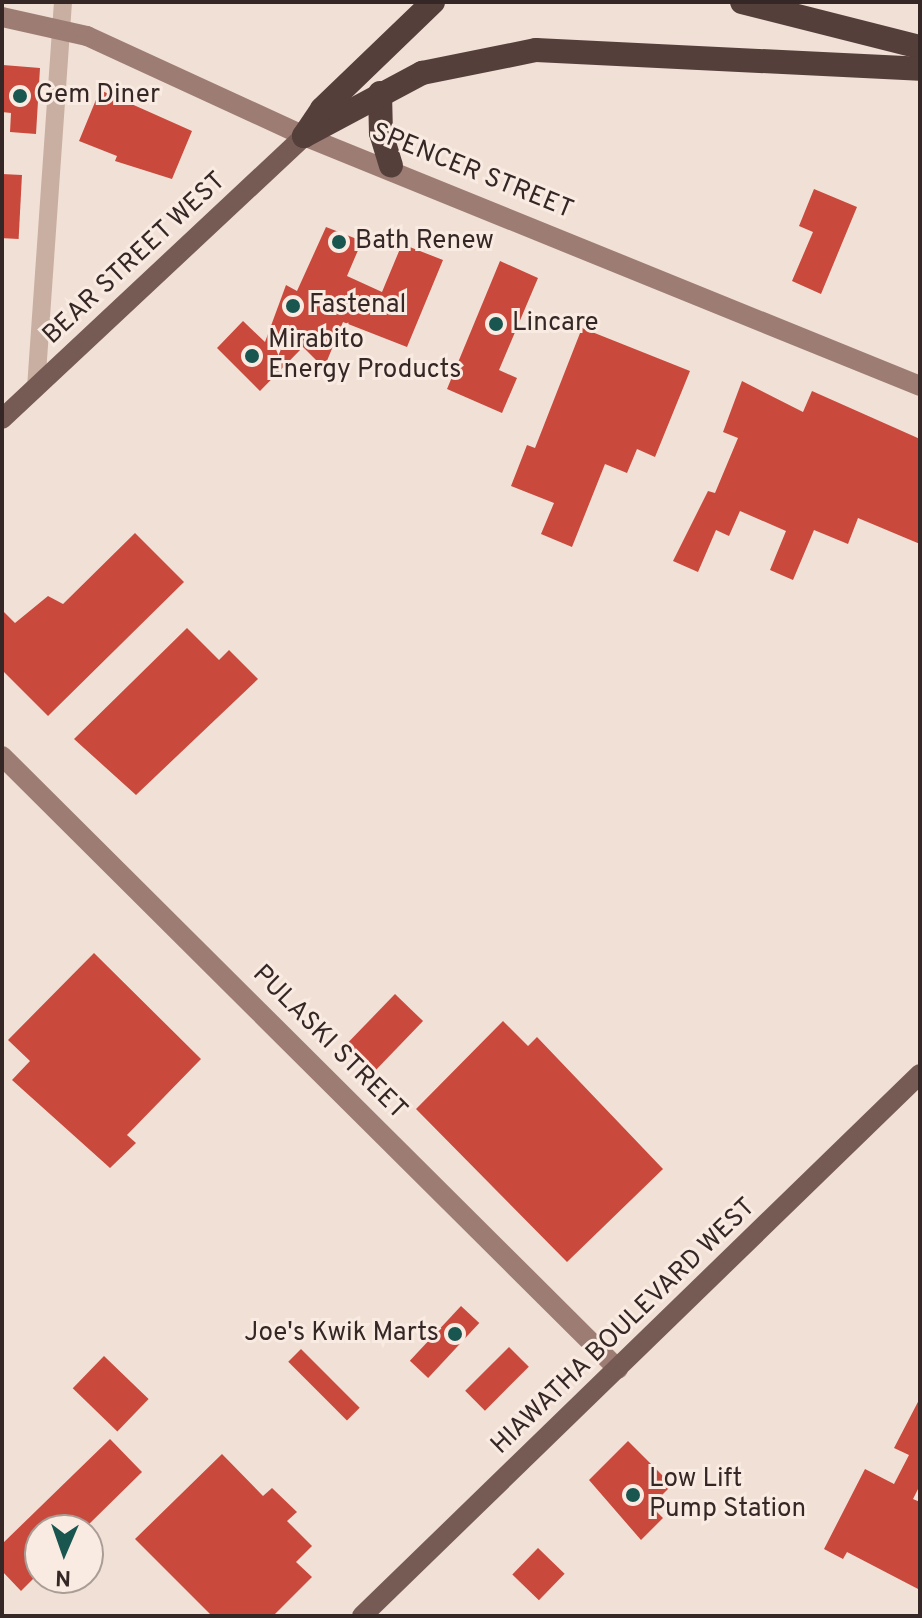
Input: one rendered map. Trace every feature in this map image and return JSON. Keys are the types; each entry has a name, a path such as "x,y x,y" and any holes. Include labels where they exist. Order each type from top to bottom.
{"highway":[{"path":"304,136 322,109 433,2"},
{"path":"742,2 920,47"},
{"path":"304,136 422,73 536,50 920,69"},
{"path":"380,93 381,133 391,166"}],"main road":[{"name":"SPENCER STREET","path":"2,17 61,27 243,103 304,136 391,166 920,386"},
{"name":"BEAR STREET WEST","path":"2,419 304,136"},
{"name":"PULASKI STREET","path":"2,756 618,1369"},
{"name":"HIAWATHA BOULEVARD WEST","path":"362,1616 920,1074"}],"street":[{"path":"36,388 63,2"}],"building":[{"name":"Gem Diner","path":"3,65 40,68 36,134 10,132 11,113 2,112"},
{"path":"100,90 192,131 172,179 115,161 117,156 79,141"},
{"path":"2,174 22,175 19,239 2,238"},
{"path":"814,189 857,207 821,294 792,281 813,232 799,226"},
{"path":"326,227 362,241 347,276 382,292 402,244 443,260 407,347 343,322 324,368 303,347 260,391 217,348 243,321 265,342 286,285 297,291"},
{"name":"Lincare","path":"500,261 538,278 499,370 517,378 502,413 447,389"},
{"path":"582,328 690,371 655,457 637,449 627,473 605,464 572,547 541,534 554,503 511,486 527,445 535,448"},
{"path":"742,381 803,412 812,391 920,439 920,544 858,518 848,544 814,530 793,580 770,570 786,531 740,511 729,536 716,530 698,572 673,561 708,491 715,493 738,438 723,432"},
{"path":"135,533 184,582 48,716 2,670 2,610 15,623 48,596 63,604"},
{"path":"187,628 219,660 229,650 258,679 136,795 74,739"},
{"path":"94,953 201,1059 127,1135 136,1143 110,1168 12,1080 30,1061 8,1040"},
{"path":"395,994 423,1021 374,1072 346,1045"},
{"path":"503,1021 528,1046 537,1037 663,1169 567,1262 416,1109"},
{"path":"461,1306 479,1323 428,1378 410,1361"},
{"path":"509,1347 529,1367 485,1411 465,1391"},
{"path":"301,1349 360,1408 347,1420 288,1362"},
{"path":"104,1356 149,1399 117,1431 73,1388"},
{"path":"920,1398 920,1485 913,1499 920,1502 920,1590 847,1552 843,1559 824,1549 865,1469 894,1484 909,1455 894,1448"},
{"path":"110,1439 142,1472 99,1514 33,1514"},
{"name":"Low Lift Pump Station","path":"628,1441 672,1485 651,1506 663,1518 641,1540 589,1480"},
{"path":"222,1454 263,1496 272,1488 297,1512 287,1521 312,1546 296,1562 312,1577 273,1616 212,1616 135,1539"},
{"path":"24,1523 24,1588 21,1591 2,1571 2,1544"},
{"path":"538,1548 565,1574 539,1600 512,1575"}],"place":[{"name":"Gem Diner","path":"20,96"},
{"name":"Bath Renew","path":"339,242"},
{"name":"Fastenal","path":"293,306"},
{"name":"Lincare","path":"496,324"},
{"name":"Mirabito Energy Products","path":"252,356"},
{"name":"Joe's Kwik Marts","path":"455,1334"},
{"name":"Low Lift Pump Station","path":"633,1495"}]}
